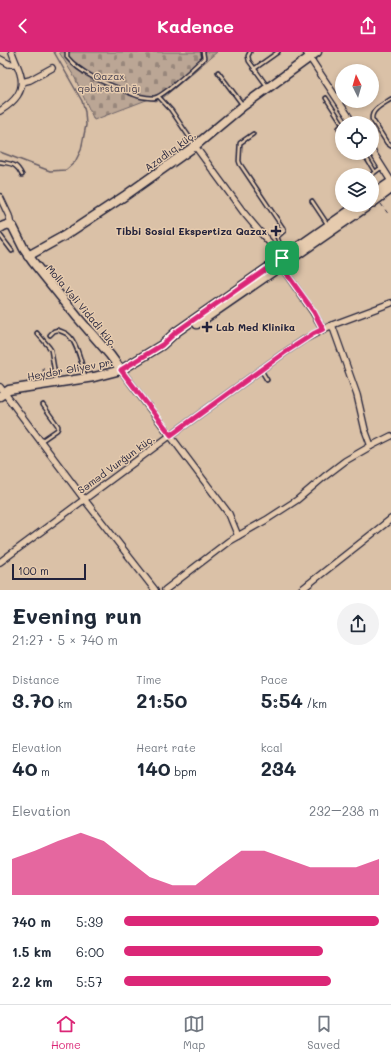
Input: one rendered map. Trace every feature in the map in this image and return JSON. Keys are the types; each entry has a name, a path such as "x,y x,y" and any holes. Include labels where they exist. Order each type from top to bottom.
{"street":[{"path":"0,111 11,103 18,94 22,82 20,71 12,52"},
{"name":"Azadlıq küç.","path":"28,256 64,236 110,206 195,146 308,55 317,52"},
{"path":"308,55 335,96"},
{"path":"0,59 9,64 16,64"},
{"path":"22,82 30,80 52,68"},
{"path":"195,146 244,213 275,248 323,329"},
{"path":"377,160 391,181 379,194"},
{"path":"379,196 391,189"},
{"path":"0,197 9,216 11,225 0,228"},
{"path":"283,262 348,212"},
{"path":"283,262 358,212"},
{"name":"Molla Vəli Vidadi küç.","path":"11,225 15,229 28,256 78,318 110,354 223,506 233,522 238,536"},
{"name":"Heydər Əliyev pr.","path":"1,392 85,378 121,370 181,335 283,262"},
{"name":"Səməd Vurğun küç.","path":"0,562 171,435 305,339 332,325 391,303"},
{"path":"332,325 357,396 365,430 371,446"},
{"path":"1,392 155,590"},
{"path":"165,590 222,546 262,523 297,500 333,469 391,436"},
{"path":"301,590 391,519"}],"lane":[{"path":"67,52 67,57 86,74 145,98 154,98 164,93 204,58 202,52"},
{"path":"250,52 248,59 268,88"},
{"path":"254,69 278,52"},
{"path":"218,72 243,106"},
{"path":"158,96 171,110 195,146"},
{"path":"326,98 337,116"},
{"path":"391,99 373,112 372,119 387,143 391,146"},
{"path":"334,110 338,108"},
{"path":"253,134 240,143 239,161 283,228 284,231 277,237 279,245 275,248"},
{"path":"0,162 15,165 19,168 22,175"},
{"path":"312,201 328,226"},
{"path":"0,235 12,251"},
{"path":"50,335 54,331 58,330 68,334 76,348 85,378"},
{"path":"37,333 51,350 57,383"},
{"path":"260,370 268,380"},
{"path":"40,441 58,428 43,405"}],"path":[{"path":"379,205 388,215"},
{"path":"43,368 44,384"}],"green space":[{"name":"Qazax qəbirstanlığı","path":"59,52 217,52 164,97 156,101 149,99 94,120 75,78"}],"waterway":[{"path":"0,152 50,171 66,170 75,162 81,150 86,125 85,112 82,101 54,52"}],"place":[{"name":"Tibbi Sosial Ekspertiza Qazax","path":"276,231"},
{"name":"Lab Med Klinika","path":"207,327"}],"route":[{"path":"282,258 285,263 281,266 314,312 323,329 284,353 171,435 121,370 162,345 176,332 282,258"}]}
